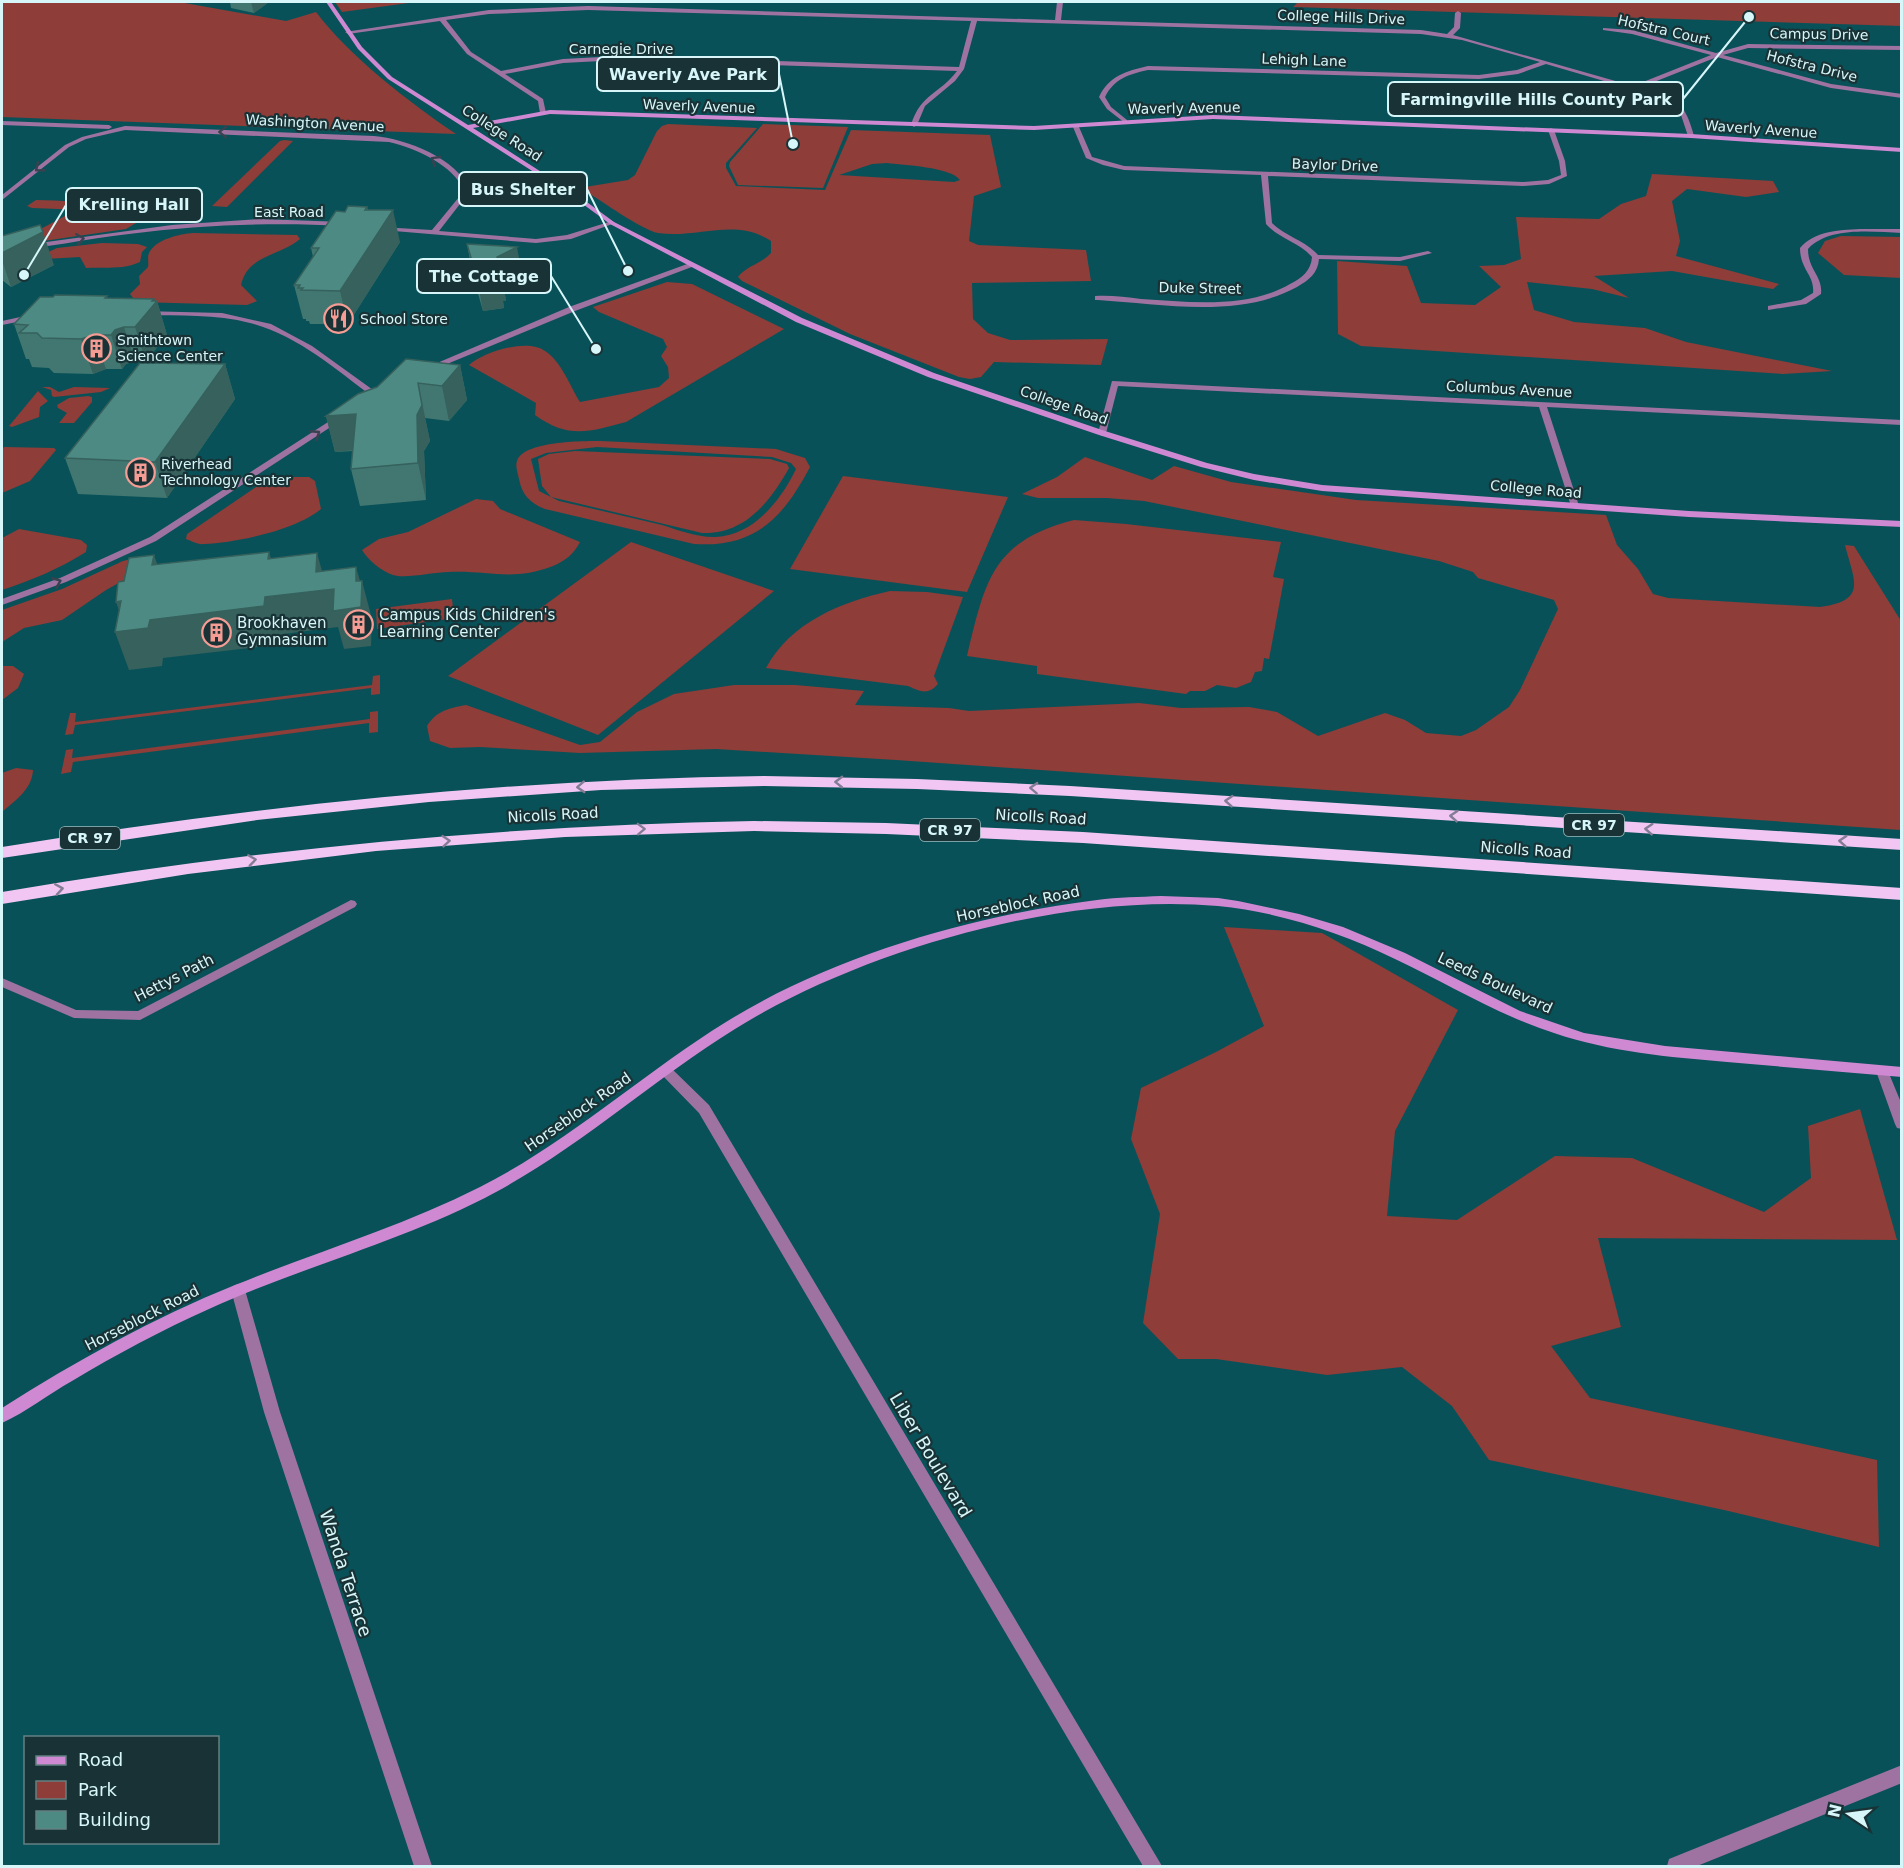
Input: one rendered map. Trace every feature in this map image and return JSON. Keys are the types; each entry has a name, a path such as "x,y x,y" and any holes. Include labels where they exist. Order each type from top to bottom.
{"highway":[{"name":"Nicolls Road","path":"2,853 254,815 428,796 683,782 808,781 1035,788 1902,845"},
{"name":"Nicolls Road","path":"2,898 201,867 374,846 606,830 754,826 895,828 1040,835 1902,894"}],"street":[{"name":"College Road","path":"329,2 348,32 390,78 578,198 612,223 799,320 931,375 1102,433 1204,465 1254,477 1322,488 1689,514 1902,524"},
{"path":"616,9 622,2"},
{"path":"1058,20 1060,2"},
{"name":"College Hills Drive","path":"348,32 489,12 616,9 974,21 1058,20 1375,30 1449,35 1664,97 1681,106 1686,115 1691,136"},
{"path":"1449,35 1457,28 1458,13"},
{"path":"442,19 469,53 541,100 543,113"},
{"path":"914,125 925,100 950,81 961,69 974,21"},
{"name":"Hofstra Court","path":"1605,29 1632,32 1718,55"},
{"name":"Campus Drive","path":"1635,87 1733,49 1762,45 1902,48"},
{"name":"Hofstra Drive","path":"1718,55 1831,86 1902,96"},
{"name":"Carnegie Drive","path":"499,73 563,61 620,58 961,69"},
{"name":"Lehigh Lane","path":"1125,121 1109,108 1102,97 1107,87 1128,72 1148,68 1479,77 1518,72 1547,62"},
{"name":"Waverly Avenue","path":"468,127 543,113 914,125 1076,127 1125,121 1213,117 1691,136 1902,150"},
{"name":"Washington Avenue","path":"2,123 374,138 396,141 418,150 457,173 466,185 467,191 434,233"},
{"name":"Baylor Drive","path":"1076,127 1089,158 1105,164 1146,170 1523,184 1549,182 1559,179 1565,172 1551,130"},
{"name":"Washington Avenue","path":"2,198 67,146 92,136 125,128"},
{"path":"1264,174 1269,224 1278,232 1305,243 1316,256 1400,259 1428,253"},
{"name":"East Road","path":"2,250 175,227 276,223 350,225"},
{"path":"374,227 536,241 568,237 612,223"},
{"path":"1771,308 1803,302 1817,294 1818,289 1813,275 1803,258 1803,252 1811,240 1824,235 1855,230 1902,231"},
{"name":"Duke Street","path":"1098,298 1224,304 1264,300 1291,289 1308,276 1316,264 1316,256"},
{"path":"421,372 572,309 693,265"},
{"path":"132,313 214,315 238,318 270,327 315,353 372,398 387,389"},
{"path":"2,323 43,314"},
{"name":"Columbus Avenue","path":"1102,433 1115,383 1902,423"},
{"path":"1542,405 1575,506"},
{"path":"2,602 63,580 153,539 351,412"},
{"name":"Leeds Boulevard","path":"1190,900 1270,912 1354,936 1528,1020 1592,1040 1652,1050 1902,1072"},
{"name":"Horseblock Road","path":"2,1416 98,1358 238,1290 440,1212 483,1192 561,1146 730,1026 764,1005 849,966 984,926 1070,909 1133,901 1190,900"},
{"name":"Hettys Path","path":"2,982 74,1014 140,1016 351,904"},
{"name":"Liber Boulevard","path":"666,1071 704,1109 1153,1866"},
{"path":"1882,1071 1902,1124"},
{"name":"Wanda Terrace","path":"238,1290 272,1412 423,1866"},
{"path":"1676,1866 1902,1774"}],"green space":[{"path":"2,2 179,2 286,21 316,12 345,45 381,78 456,134 2,117"},
{"path":"335,2 416,2 342,12"},
{"path":"1298,2 1901,2 1902,26 1293,7"},
{"path":"668,124 757,128 726,163 726,168 736,186 825,190 851,130 990,135 1001,187 974,196 969,241 978,245 1086,250 1091,281 972,283 973,319 988,333 1010,340 1108,339 1101,365 994,362 981,377 970,379 959,377 850,334 742,281 738,277 741,273 771,253 771,241 757,234 744,230 658,233 632,221 585,191 585,187 628,180 635,175 657,131","holes":["887,163 937,169 960,180 954,182 839,175 872,164"]},
{"path":"763,124 848,127 823,188 738,185 729,166 730,162"},
{"path":"280,141 293,141 227,207 212,206"},
{"path":"1652,174 1773,181 1779,192 1746,197 1687,189 1672,201 1680,241 1676,256 1779,284 1773,289 1672,271 1594,276 1629,298 1592,289 1527,282 1534,310 1574,322 1645,328 1686,342 1832,371 1783,374 1361,346 1338,334 1337,261 1407,266 1421,303 1475,305 1501,287 1479,266 1504,265 1521,259 1516,217 1599,219 1621,204 1646,196"},
{"path":"36,200 184,210 191,214 27,206"},
{"path":"124,215 135,220 136,223 126,229 2,247 2,237 33,233 65,216"},
{"path":"193,233 297,235 300,239 250,267 241,285 257,301 247,305 136,302 130,294 140,284 139,276 148,267 148,255 152,248 169,238"},
{"path":"1841,236 1901,237 1901,278 1844,275 1818,253 1825,241"},
{"path":"102,243 138,244 147,247 142,252 140,262 120,267 86,268 80,257 45,259 42,255 57,248"},
{"path":"667,282 692,284 784,329 626,422 590,431 558,428 547,423 535,415 536,403 469,365 495,351 506,348 537,347 551,355 580,402 659,387 669,378 668,367 661,356 667,347 663,339 599,312 593,307"},
{"path":"42,387 50,387 59,392 74,387 110,388 101,392 54,397 51,390"},
{"path":"38,391 48,401 40,407 39,417 12,427 9,426"},
{"path":"92,397 92,402 74,423 59,423 67,413 57,405 69,398"},
{"path":"592,441 776,449 805,458 810,467 789,501 765,526 734,541 694,544 545,509 528,498 520,485 516,468 517,461 522,454 530,449 554,443","holes":["597,447 772,457 791,463 796,469 783,492 765,514 754,523 730,535 716,537 696,535 559,501 539,491 531,459 546,453"]},
{"path":"2,448 54,448 56,450 30,481 2,493"},
{"path":"575,451 770,459 787,464 789,468 773,493 754,514 731,528 702,533 551,497 542,486 538,459 549,454"},
{"path":"1085,457 1152,480 1174,466 1231,482 1356,500 1606,515 1617,545 1638,569 1653,594 1668,598 1820,607 1835,604 1851,594 1854,587 1845,545 1854,546 1901,621 1901,830 716,749 580,753 480,747 450,748 430,741 427,726 434,717 449,709 466,705 580,745 600,742 637,712 674,694 734,685 795,685 864,691 855,705 949,708 969,711 1139,703 1181,708 1249,707 1277,712 1318,736 1385,713 1405,720 1426,733 1461,736 1476,730 1509,707 1520,690 1558,609 1554,600 1478,578 1473,572 1439,561 1144,501 1107,498 1038,498 1022,494 1057,477"},
{"path":"843,476 1008,497 967,592 790,569"},
{"path":"294,477 309,477 315,481 321,509 297,523 265,534 202,544 186,539 187,534 259,485"},
{"path":"476,499 493,501 500,509 580,542 572,554 557,564 538,571 513,574 448,572 398,576 380,568 362,550 379,539 408,532"},
{"path":"1074,520 1281,542 1273,577 1284,579 1269,659 1264,658 1262,671 1255,672 1251,682 1236,688 1217,685 1205,691 1190,691 1186,694 1037,674 1037,666 967,656 980,606 996,568 1009,552 1025,540 1047,529"},
{"path":"19,529 81,540 87,545 86,552 45,574 2,590 2,538"},
{"path":"631,542 774,591 598,735 448,676"},
{"path":"139,557 144,569 106,590 62,620 24,628 2,642 2,610 62,589 123,561"},
{"path":"890,591 927,592 963,597 934,676 938,684 931,690 924,691 908,686 766,668 789,638 819,616 853,601"},
{"path":"452,599 454,618 377,629 376,609"},
{"path":"2,666 13,666 24,674 18,688 2,700"},
{"path":"380,675 380,694 371,695 371,688 75,725 73,734 65,735 70,713 76,713 75,722 372,685 373,676"},
{"path":"378,711 378,732 369,733 369,723 73,762 71,772 61,774 66,750 73,749 72,758 370,719 370,712"},
{"path":"16,768 33,770 32,777 22,794 2,812 2,773"},
{"path":"1224,927 1322,933 1458,1010 1395,1131 1387,1216 1457,1220 1555,1156 1632,1158 1764,1212 1811,1178 1808,1126 1860,1109 1897,1240 1598,1238 1621,1327 1551,1346 1590,1398 1877,1460 1879,1547 1724,1510 1489,1460 1452,1406 1402,1367 1327,1375 1216,1359 1178,1359 1143,1323 1160,1214 1131,1139 1141,1088 1264,1026"}],"building":[{"path":"348,206 367,207 365,210 393,210 340,291 301,290 303,288 298,288 300,285 294,285 319,248 311,248 336,211 345,212"},
{"path":"40,225 43,232 2,253 2,236"},
{"path":"467,244 517,247 497,257 501,268 496,268 498,275 477,278"},
{"path":"107,296 105,298 154,299 152,301 157,301 135,327 115,330 111,335 94,335 81,339 42,338 37,333 19,333 28,325 14,324 40,297"},
{"path":"406,359 460,365 442,386 418,383 422,405 417,415 418,463 351,469 356,414 326,416 358,394 377,387"},
{"path":"140,363 225,364 155,462 65,458"},
{"path":"269,552 268,559 317,553 316,572 356,567 356,581 362,581 361,607 333,611 334,589 265,597 264,606 150,620 148,628 115,632 121,601 116,602 118,582 124,581 129,558 154,555 152,565"}],"place":[{"name":"Farmingville Hills County Park","path":"1749,17"},
{"name":"Waverly Ave Park","path":"793,144"},
{"name":"Bus Shelter","path":"628,271"},
{"name":"Krelling Hall","path":"24,275"},
{"name":"School Store","path":"339,319"},
{"name":"Smithtown Science Center","path":"96,348"},
{"name":"The Cottage","path":"596,349"},
{"name":"Riverhead Technology Center","path":"140,472"},
{"name":"Campus Kids Children's Learning Center","path":"358,624"},
{"name":"Brookhaven Gymnasium","path":"216,632"}]}
